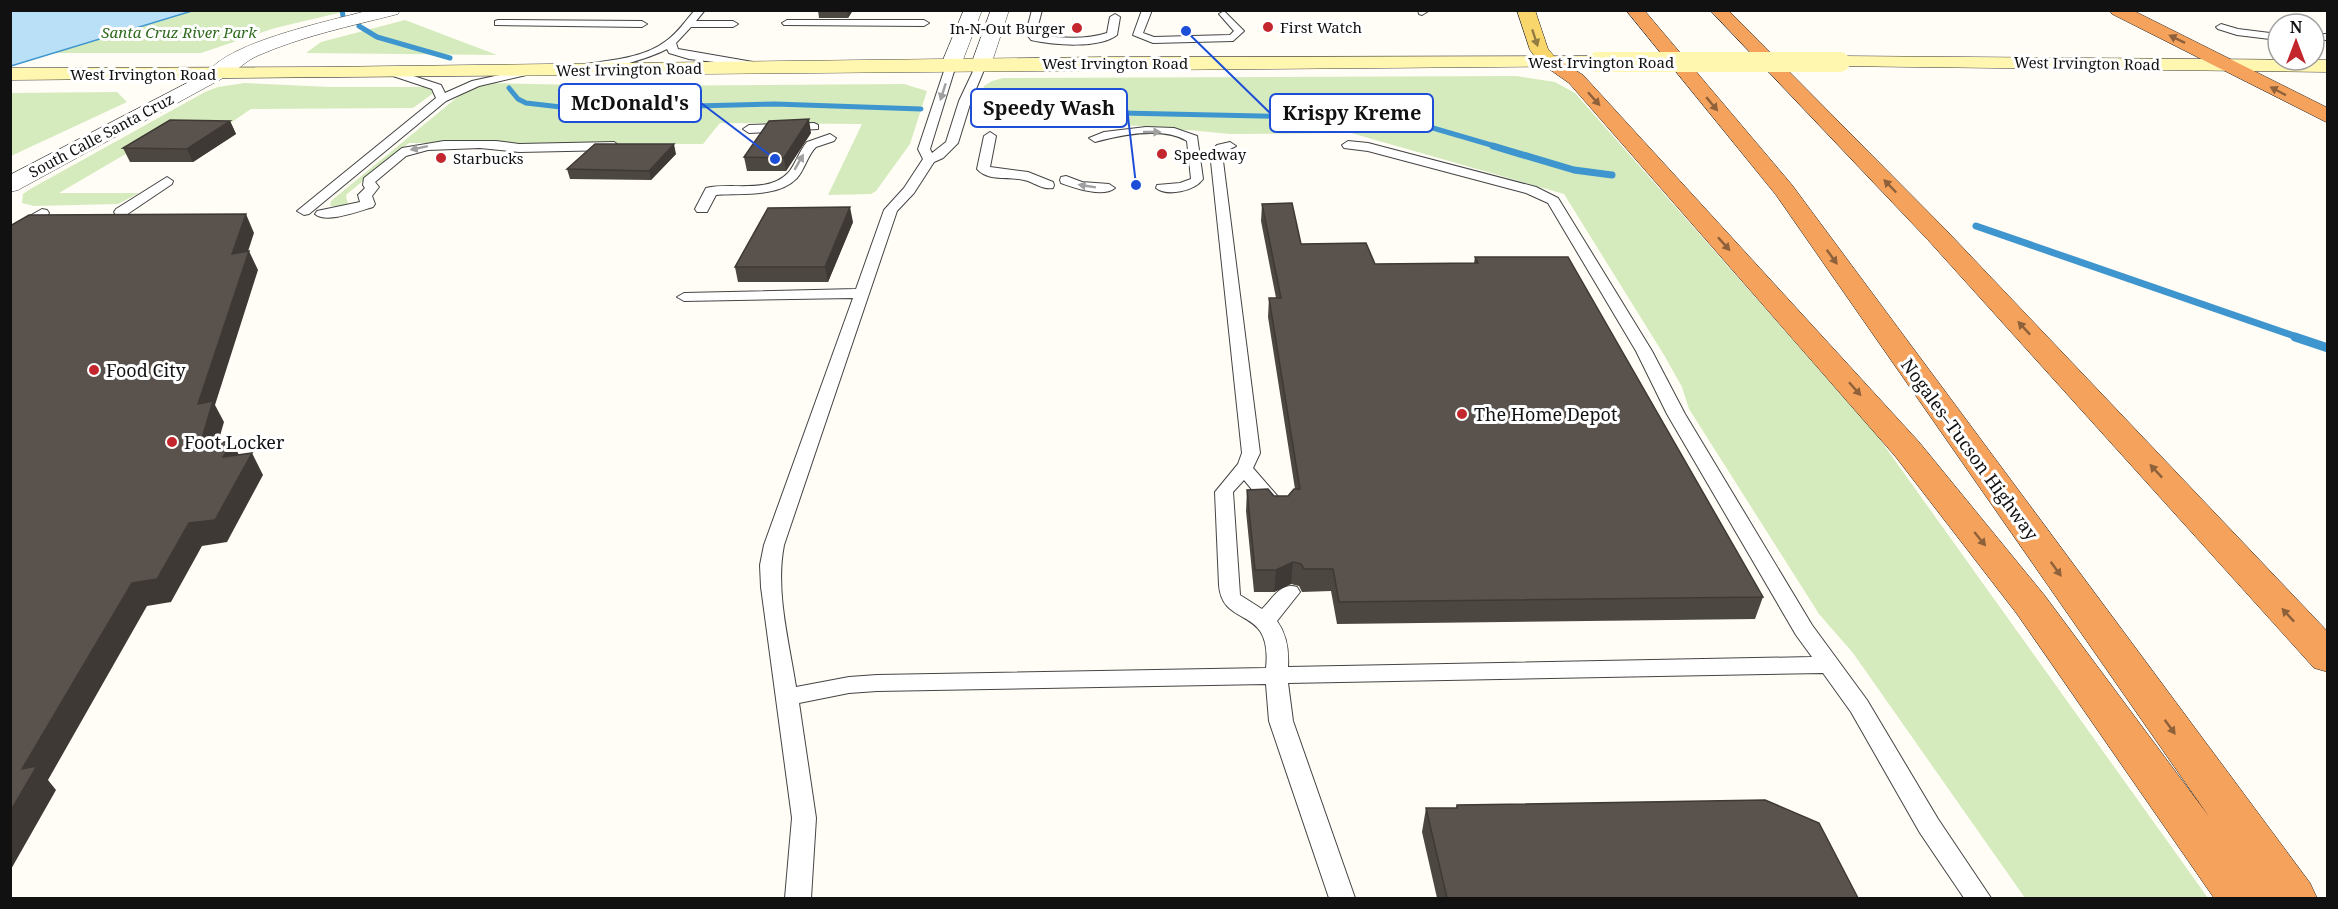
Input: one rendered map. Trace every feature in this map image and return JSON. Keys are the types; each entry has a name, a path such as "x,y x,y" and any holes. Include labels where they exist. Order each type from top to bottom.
{"highway":[{"name":"Nogales–Tucson Highway","path":"1634,10 1784,190 2293,898"},
{"path":"1718,10 1937,235 2328,658"},
{"path":"2118,10 2328,117"},
{"path":"1549,62 1576,80 1914,457 2031,605 2241,898"}],"main road":[{"path":"1526,10 1539,50 1549,62"},
{"name":"West Irvington Road","path":"11,74 1549,62 2328,66"}],"street":[{"name":"South Calle Santa Cruz","path":"10,185 216,74 246,54 276,41 392,10"},
{"path":"951,65 973,10"},
{"path":"981,65 1000,10"}],"lane":[{"path":"602,24 616,10"},
{"path":"304,211 442,99 476,83 544,70 641,58 671,43 701,10"},
{"path":"796,10 786,23 924,23"},
{"path":"805,23 813,10"},
{"path":"1037,10 1031,33 1035,38 1050,40 1094,40 1113,35 1115,17"},
{"path":"1147,14 1139,26 1138,35 1148,39 1233,38 1239,31 1224,15"},
{"path":"498,23 642,24"},
{"path":"689,24 733,24"},
{"path":"2221,27 2245,34 2266,36"},
{"path":"671,43 673,51 689,56 766,68"},
{"path":"929,159 924,148 951,65"},
{"path":"798,898 804,818 775,624 770,565 774,544 891,210 909,190 929,159 939,155 952,143 965,101 981,65"},
{"path":"391,72 437,87 442,99"},
{"path":"749,129 814,127"},
{"path":"1095,138 1128,132 1172,132 1191,136 1197,178 1195,182 1182,187 1162,188"},
{"path":"990,136 983,169 991,173 1028,176 1048,185"},
{"path":"702,208 715,191 733,194 765,194 779,190 788,180 809,144 830,138"},
{"path":"1348,144 1368,147 1531,190 1553,201 1644,351 1682,425 1827,665 1859,706 1929,826 1978,898"},
{"path":"322,214 346,211 368,204 364,200 365,195 373,187 369,185 369,181 401,154 414,148 433,145 506,145 519,148 630,146"},
{"path":"1230,146 1216,152 1251,453 1245,470 1229,483 1224,492 1230,596 1236,604 1265,620 1274,633 1278,656 1276,676 1284,732 1342,898"},
{"path":"1066,180 1080,186 1109,188"},
{"path":"121,212 167,181"},
{"path":"10,232 42,213"},
{"path":"684,297 862,293"},
{"path":"1245,470 1280,511"},
{"path":"1265,620 1290,592"},
{"path":"787,697 849,685 877,683 1827,665"}],"green space":[{"name":"Santa Cruz River Park","path":"10,11 347,11 275,28 201,53 11,53"},
{"name":"Santa Cruz River Park","path":"405,20 497,55 306,53 321,42"},
{"path":"1516,76 1555,82 1575,93 1876,434 2208,898 2025,898 1853,653 1819,614 1689,409 1682,387 1664,355 1564,194 1351,133 1230,134 1189,130 1142,130 1142,126 1098,124 990,125 974,123 984,86 1003,78"},
{"path":"245,83 330,87 426,87 434,89 435,92 413,108 251,109 226,126 165,131 59,193 139,193 118,204 34,206 22,203 23,194 32,188 205,92 218,87"},
{"path":"488,83 634,86 904,84 927,91 910,144 876,191 871,194 828,195 862,124 720,123 703,144 409,143 347,194 348,203 330,206 331,201 466,90"},
{"name":"Santa Cruz River Park","path":"117,92 127,102 11,156 11,93"}],"water":[{"path":"11,10 192,10 192,11 11,66"}],"building":[{"path":"809,119 784,158 744,157 769,121"},
{"path":"170,120 230,121 187,149 123,148"},
{"path":"595,144 674,144 649,171 567,169"},
{"name":"The Home Depot","path":"1292,203 1301,244 1366,243 1375,264 1478,263 1475,257 1568,257 1763,597 1339,602 1333,569 1304,569 1301,564 1293,562 1276,570 1255,570 1247,490 1268,489 1274,496 1288,496 1294,489 1300,489 1269,298 1281,298 1262,204"},
{"path":"850,207 825,267 735,267 768,208"},
{"path":"246,214 232,254 249,251 198,404 213,401 200,445 232,441 223,457 252,453 215,520 189,523 157,579 132,583 22,769 37,766 10,812 10,226 29,215"},
{"path":"1765,800 1819,823 1858,898 1447,898 1426,808 1457,808 1457,805"}],"waterway":[{"path":"342,10 343,16"},
{"path":"359,26 377,37 450,58"},
{"path":"509,88 518,99 526,103 578,109 775,104 921,109"},
{"path":"978,110 1402,119 1498,147"},
{"path":"1493,146 1574,170 1612,175"},
{"path":"1976,226 2300,338"},
{"path":"2295,337 2328,348"}],"place":[{"name":"First Watch","path":"1268,27"},
{"name":"In-N-Out Burger","path":"1077,28"},
{"name":"Krispy Kreme","path":"1186,31"},
{"name":"Speedway","path":"1162,154"},
{"name":"Starbucks","path":"441,158"},
{"name":"McDonald's","path":"775,159"},
{"name":"Speedy Wash","path":"1136,185"},
{"name":"Food City","path":"94,370"},
{"name":"The Home Depot","path":"1462,414"},
{"name":"Foot Locker","path":"172,442"}]}
